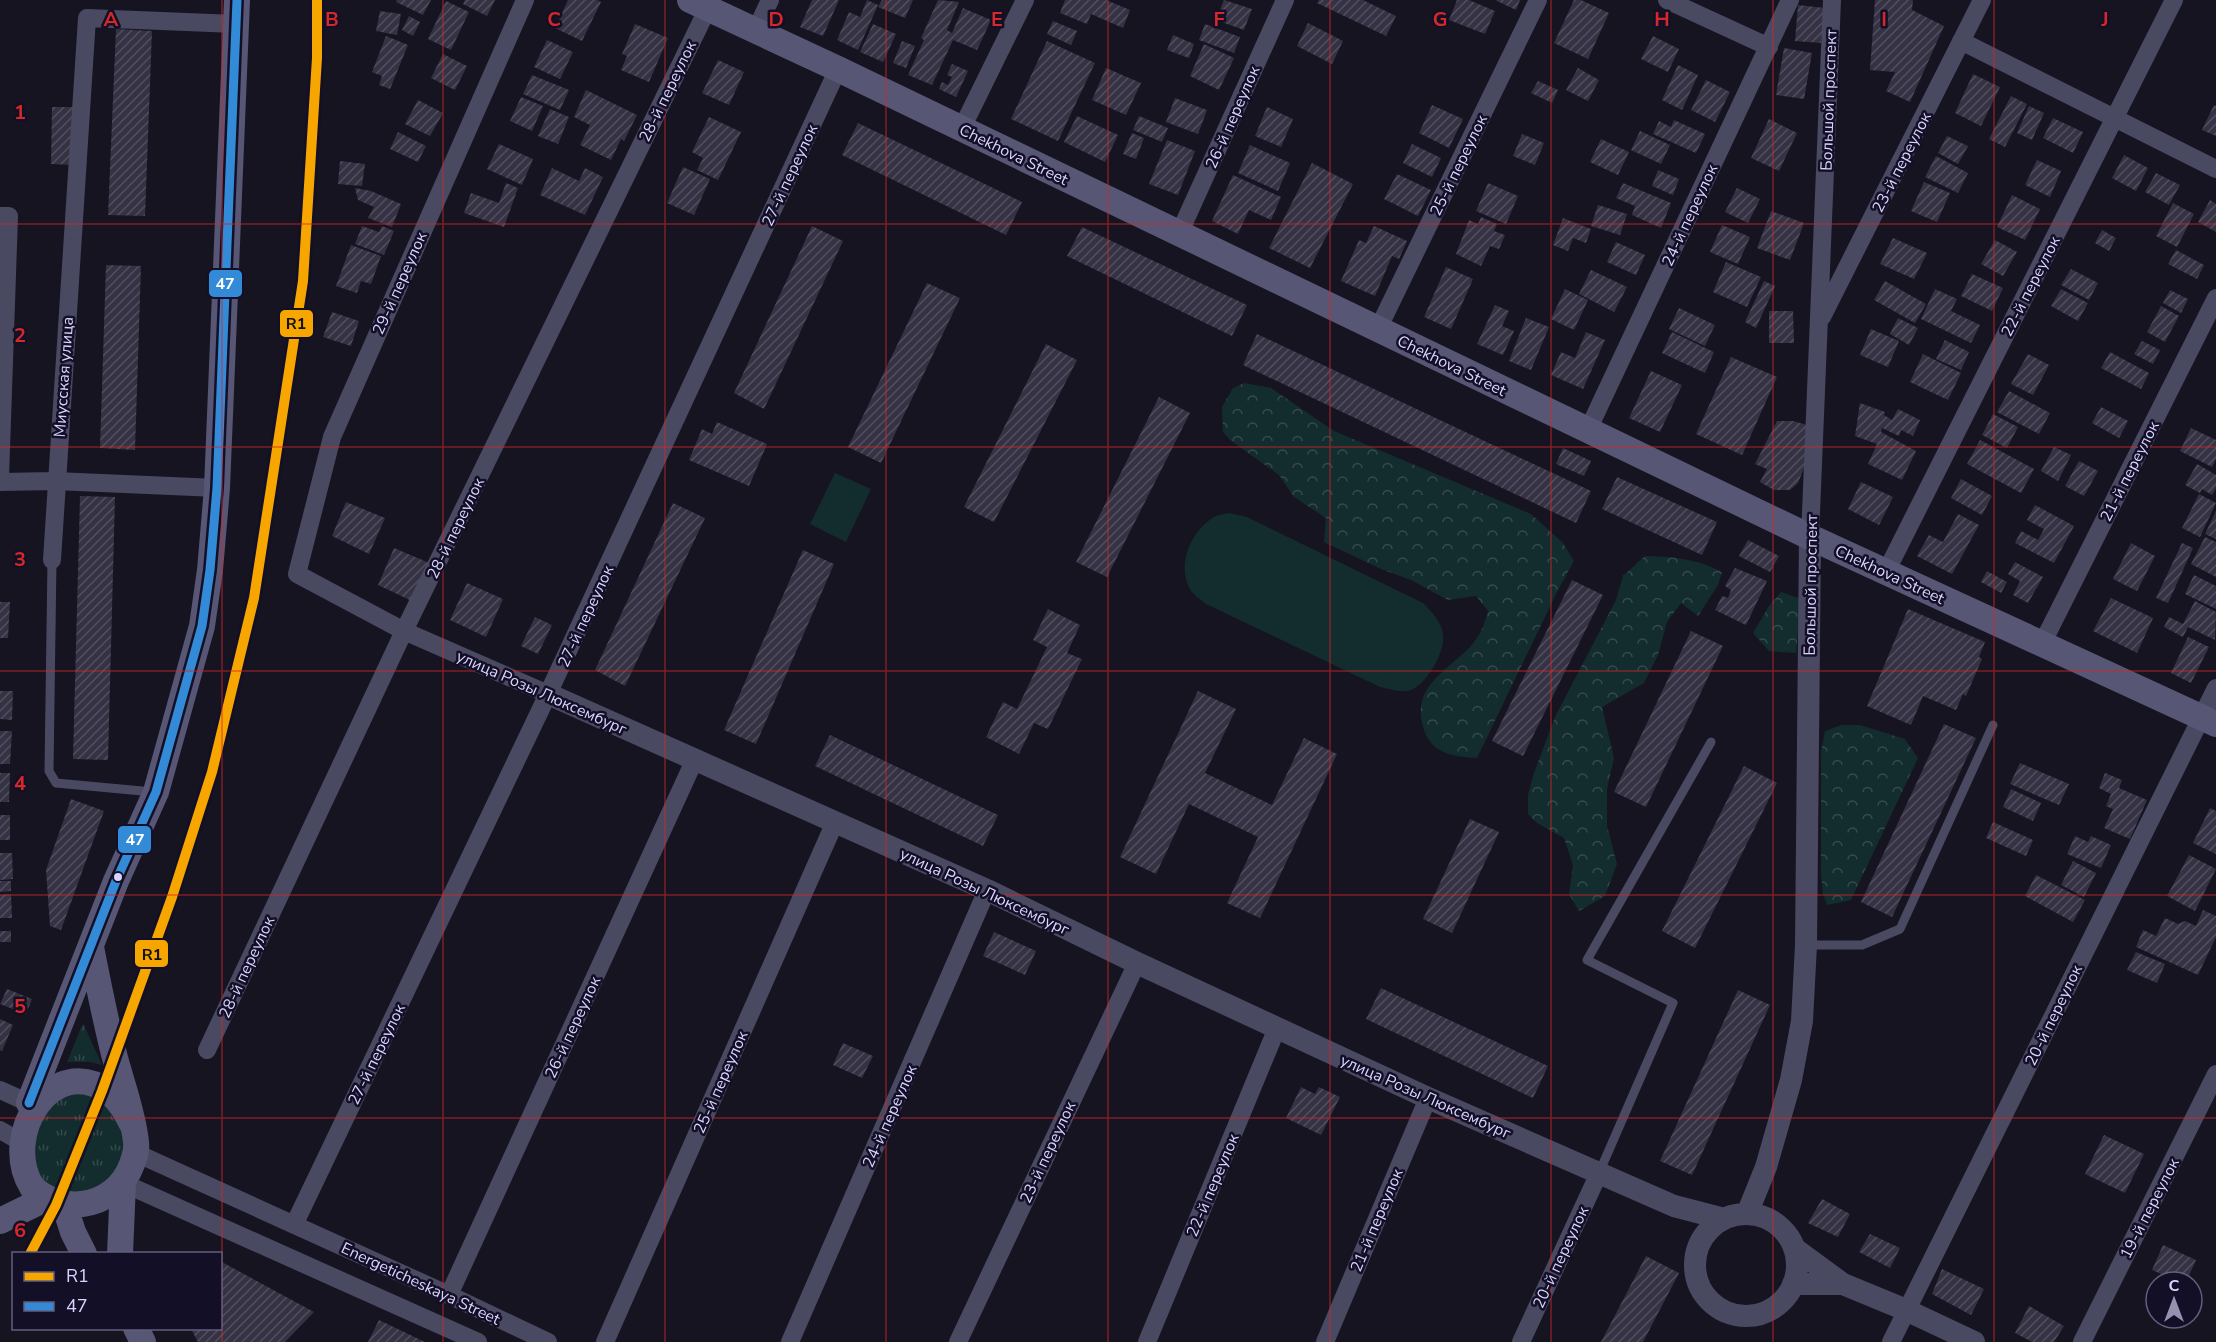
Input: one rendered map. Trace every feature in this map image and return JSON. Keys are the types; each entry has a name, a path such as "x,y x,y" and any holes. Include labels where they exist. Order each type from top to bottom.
{"main road":[{"name":"Chekhova Street","path":"699,4 962,128 1810,537 2209,721"},
{"path":"0,1174 7,1134 16,1126 29,1103 116,881 156,792 202,626 210,570 217,488 236,12"},
{"path":"91,947 112,1043 134,1126 136,1153 123,1183 120,1252"},
{"path":"29,1103 54,1086 85,1083 110,1093 121,1103 134,1126"},
{"path":"7,1134 19,1169 28,1183 55,1201 74,1205 94,1202 123,1183"},
{"path":"0,1221 55,1201"},
{"path":"55,1201 83,1252"}],"street":[{"name":"29-й переулок","path":"297,574 332,437 525,0"},
{"path":"756,30 770,0"},
{"path":"962,128 1025,0"},
{"name":"26-й переулок","path":"1179,234 1285,0"},
{"name":"25-й переулок","path":"1378,329 1538,0"},
{"path":"1667,0 1768,47"},
{"name":"24-й переулок","path":"1588,430 1790,0"},
{"name":"Большой проспект","path":"1747,1214 1766,1167 1791,1080 1802,1021 1806,945 1810,537 1832,0"},
{"name":"23-й переулок","path":"1819,323 1982,0"},
{"name":"22-й переулок","path":"1886,572 2174,0"},
{"name":"28-й переулок","path":"207,1050 699,4"},
{"name":"Миусская улица","path":"52,560 87,18 236,12"},
{"path":"1961,41 2216,169"},
{"name":"27-й переулок","path":"294,1225 548,694 838,69"},
{"path":"4,216 0,480 217,488"},
{"name":"21-й переулок","path":"2042,644 2216,298"},
{"name":"улица Розы Люксембург","path":"297,574 404,631 987,890 1137,963 1428,1098 1674,1206 1724,1219 1747,1214 1769,1220 1787,1235 1794,1248 1843,1284"},
{"name":"20-й переулок","path":"1891,1342 2209,721 2216,688"},
{"name":"26-й переулок","path":"449,1295 695,759"},
{"name":"25-й переулок","path":"605,1342 835,822"},
{"name":"24-й переулок","path":"790,1342 987,890"},
{"name":"23-й переулок","path":"958,1342 1137,963"},
{"name":"22-й переулок","path":"1147,1342 1277,1028"},
{"name":"19-й переулок","path":"2082,1342 2216,1074"},
{"path":"0,1090 29,1103"},
{"name":"21-й переулок","path":"1325,1342 1428,1098"},
{"name":"Energeticheskaya Street","path":"136,1153 548,1342"},
{"name":"Большой проспект","path":"1766,1167 1769,1220"},
{"name":"20-й переулок","path":"1521,1342 1599,1173"},
{"path":"123,1183 478,1342"},
{"path":"1674,1206 1698,1247"},
{"path":"1724,1219 1708,1230 1698,1247 1695,1260 1696,1277 1700,1288 1719,1309 1740,1316 1756,1315 1771,1310 1781,1302 1793,1284 1797,1261 1794,1248"},
{"path":"1793,1284 1843,1284 1974,1342"}],"lane":[{"name":"Миусская улица","path":"52,560 49,771 56,783 156,792"},
{"path":"1806,945 1862,945 1899,928 1993,725"},
{"path":"1599,1173 1673,1003 1587,960 1712,742"}],"green space":[{"path":"1244,383 1271,388 1334,431 1531,514 1563,543 1574,561 1477,758 1461,757 1438,749 1424,730 1421,713 1423,698 1430,686 1472,645 1485,622 1488,611 1476,596 1448,600 1411,580 1381,569 1324,542 1326,518 1294,497 1279,475 1230,440 1223,432 1222,407 1233,388"},
{"path":"835,473 871,489 846,542 810,524"},
{"path":"1229,513 1247,517 1423,603 1433,613 1442,630 1442,648 1430,673 1413,689 1397,691 1380,687 1206,604 1191,591 1185,572 1185,561 1191,542 1203,525 1215,517"},
{"path":"1645,556 1685,559 1722,572 1718,585 1698,616 1681,603 1667,622 1658,655 1644,683 1602,707 1614,758 1607,789 1607,826 1617,864 1605,896 1579,911 1569,894 1573,865 1564,838 1537,823 1528,814 1528,795 1555,717 1616,600 1623,576"},
{"path":"1781,592 1801,599 1796,653 1769,651 1753,633 1769,606"},
{"path":"1841,725 1860,725 1905,739 1918,758 1851,900 1827,905 1821,875 1821,752 1825,731"},
{"path":"83,1023 102,1065 90,1062 67,1062"},
{"path":"71,1092 103,1099 125,1123 128,1156 97,1193 61,1196 31,1174 28,1121"}],"building":[{"path":"397,0 431,0 423,15 396,2"},
{"path":"465,0 495,0 487,16 463,4"},
{"path":"568,0 601,2 582,41 555,28"},
{"path":"812,0 839,0 823,36 800,27"},
{"path":"867,0 878,5 858,50 837,40 849,12 860,17"},
{"path":"882,0 913,0 905,18 878,7"},
{"path":"938,0 959,2 947,30 952,33 963,8 991,20 977,50 953,40 932,85 908,75 924,40 921,38"},
{"path":"1065,0 1106,0 1130,10 1123,28 1091,14 1087,24 1060,13"},
{"path":"1224,0 1252,9 1244,30 1216,20"},
{"path":"1319,0 1363,0 1396,16 1386,36 1317,3"},
{"path":"1457,0 1469,0 1495,11 1485,34 1449,20"},
{"path":"1495,0 1520,0 1516,10"},
{"path":"1574,0 1581,0 1609,13 1588,59 1554,43"},
{"path":"1875,0 1913,0 1912,10 1944,26 1910,102 1886,91 1895,72 1870,70"},
{"path":"446,1 469,12 451,50 428,39"},
{"path":"1798,5 1825,8 1821,43 1795,41"},
{"path":"380,11 401,14 397,35 376,31"},
{"path":"409,16 420,22 413,36 402,30"},
{"path":"1053,21 1077,31 1071,45 1047,34"},
{"path":"1308,23 1343,41 1332,64 1297,46"},
{"path":"635,24 668,38 649,82 621,70 627,56 622,54"},
{"path":"873,24 896,34 883,62 860,52"},
{"path":"1205,24 1240,37 1234,53 1199,40"},
{"path":"116,29 152,31 145,216 108,215"},
{"path":"1173,35 1194,44 1189,58 1167,50"},
{"path":"386,36 408,45 390,89 379,85 382,76 372,72"},
{"path":"1653,36 1679,49 1668,72 1641,59"},
{"path":"547,40 573,52 560,79 534,67"},
{"path":"902,41 915,46 906,68 893,63"},
{"path":"1047,41 1095,63 1058,141 1011,119"},
{"path":"1204,44 1234,58 1219,90 1190,76"},
{"path":"1784,48 1812,53 1804,99 1776,95"},
{"path":"443,54 467,66 455,90 431,78"},
{"path":"718,60 744,72 729,105 702,93"},
{"path":"952,64 968,71 956,97 939,89 942,82 948,85 952,77 947,75"},
{"path":"1678,65 1698,75 1682,110 1662,100"},
{"path":"1106,68 1141,83 1126,115 1092,100"},
{"path":"1578,68 1599,80 1588,101 1566,90"},
{"path":"1973,74 2000,87 1981,126 1955,113"},
{"path":"532,75 569,90 560,110 523,94"},
{"path":"1706,80 1730,92 1715,122 1691,110"},
{"path":"1538,81 1558,90 1552,103 1531,93"},
{"path":"586,90 637,115 624,141 621,139 611,160 580,145 590,125 574,117"},
{"path":"2011,96 2027,104 2005,147 1989,139"},
{"path":"521,97 543,106 532,131 510,121"},
{"path":"1175,98 1207,110 1198,134 1166,122"},
{"path":"418,100 443,113 430,136 405,124"},
{"path":"1432,105 1463,119 1449,148 1419,133"},
{"path":"2214,105 2216,106 2216,136 2202,130"},
{"path":"2029,106 2044,113 2032,140 2017,133"},
{"path":"52,107 76,107 75,165 51,164"},
{"path":"1267,107 1293,119 1281,147 1255,136"},
{"path":"550,109 569,117 558,144 538,136"},
{"path":"1077,116 1118,135 1105,162 1064,142"},
{"path":"1139,116 1168,128 1162,142 1133,130"},
{"path":"709,117 741,132 718,180 697,170 703,158 692,152"},
{"path":"2053,118 2083,132 2073,153 2043,138"},
{"path":"1769,119 1797,133 1779,171 1751,158"},
{"path":"1674,120 1705,134 1696,153 1653,134 1659,121 1671,127"},
{"path":"858,123 1022,202 1006,235 842,155"},
{"path":"1640,131 1670,145 1661,164 1631,150"},
{"path":"398,132 426,146 418,162 390,149"},
{"path":"1132,133 1144,138 1136,159 1123,154"},
{"path":"1522,134 1544,143 1535,165 1513,156"},
{"path":"1947,136 1968,146 1958,164 1938,153"},
{"path":"1601,139 1629,152 1618,175 1590,162"},
{"path":"1167,140 1195,151 1178,195 1149,184"},
{"path":"499,144 533,159 522,185 487,169"},
{"path":"1412,144 1441,158 1432,177 1403,163"},
{"path":"1250,145 1290,163 1278,191 1238,173"},
{"path":"2124,155 2148,168 2136,191 2112,178"},
{"path":"1936,156 1968,173 1958,193 1925,177"},
{"path":"2037,160 2061,171 2050,197 2025,185"},
{"path":"340,161 365,164 362,186 338,184"},
{"path":"1312,163 1353,184 1310,268 1269,248"},
{"path":"683,167 710,179 694,215 667,203"},
{"path":"552,168 579,181 585,168 603,177 585,215 540,195"},
{"path":"1658,170 1679,179 1673,195 1652,186"},
{"path":"2156,173 2180,185 2169,205 2145,192"},
{"path":"1397,174 1431,190 1418,216 1384,199"},
{"path":"1233,175 1281,197 1271,220 1249,210 1238,234 1212,221"},
{"path":"1924,182 1950,193 1937,222 1911,211"},
{"path":"506,183 518,188 504,227 464,213 471,193 499,203"},
{"path":"1488,183 1518,196 1506,224 1476,211"},
{"path":"1623,183 1671,203 1661,228 1632,215 1635,206 1616,198"},
{"path":"355,188 371,191 401,204 392,227 368,218 374,207 358,200"},
{"path":"1737,188 1760,199 1748,223 1725,212"},
{"path":"2012,195 2040,209 2025,240 1997,227"},
{"path":"2210,200 2216,204 2216,232 2198,222"},
{"path":"2173,203 2194,214 2177,247 2156,236"},
{"path":"1598,205 1627,214 1620,235 1591,226"},
{"path":"1771,211 1804,223 1790,260 1757,248"},
{"path":"1481,217 1497,224 1494,231 1505,235 1499,249 1490,246 1481,266 1456,254 1469,220 1478,224"},
{"path":"1563,218 1591,229 1586,243 1573,238 1568,251 1553,245"},
{"path":"1722,225 1750,237 1738,264 1710,252"},
{"path":"362,226 379,232 382,226 394,231 384,255 355,244"},
{"path":"812,226 843,241 764,409 734,393"},
{"path":"1374,226 1407,241 1399,259 1392,256 1375,296 1341,281 1359,240 1366,243"},
{"path":"1082,227 1247,305 1232,336 1067,256"},
{"path":"2102,230 2116,238 2109,251 2095,243"},
{"path":"1893,238 1927,253 1914,279 1880,264"},
{"path":"1995,240 2017,252 2003,276 1981,264"},
{"path":"1616,242 1645,255 1636,275 1607,262"},
{"path":"351,245 381,256 371,284 361,281 357,293 336,286"},
{"path":"2176,250 2204,265 2197,279 2168,264"},
{"path":"1726,262 1761,277 1747,307 1713,292"},
{"path":"106,265 141,266 135,450 100,448"},
{"path":"1446,267 1473,279 1451,329 1424,317"},
{"path":"2071,269 2098,283 2089,300 2061,285"},
{"path":"1591,270 1627,287 1614,312 1579,294"},
{"path":"1972,274 2003,288 1992,311 1961,296"},
{"path":"1764,281 1775,286 1756,328 1745,322"},
{"path":"1885,281 1926,304 1915,323 1874,300"},
{"path":"927,283 960,298 881,463 848,447"},
{"path":"1565,289 1588,300 1574,330 1551,319"},
{"path":"1935,289 1957,299 1951,311 1980,325 1971,343 1921,319"},
{"path":"2061,289 2088,303 2078,321 2051,306"},
{"path":"2170,290 2188,299 2181,313 2163,303"},
{"path":"1495,305 1509,311 1502,326 1514,331 1503,355 1477,344"},
{"path":"2161,306 2179,316 2165,342 2147,332"},
{"path":"1679,308 1715,325 1705,346 1669,329"},
{"path":"1769,311 1793,311 1794,343 1769,343"},
{"path":"332,312 359,321 351,346 323,337"},
{"path":"1526,318 1549,327 1531,370 1509,361"},
{"path":"1898,318 1918,328 1909,345 1890,334"},
{"path":"1871,329 1899,341 1888,367 1860,355"},
{"path":"1586,332 1605,340 1583,389 1551,375 1561,352 1575,358"},
{"path":"1672,332 1714,352 1705,373 1662,353"},
{"path":"1257,334 1591,491 1576,523 1243,365"},
{"path":"1945,340 1969,352 1961,370 1936,359"},
{"path":"2142,341 2160,350 2153,364 2134,354"},
{"path":"1046,344 1077,360 994,522 964,507"},
{"path":"2110,352 2149,373 2141,389 2101,368"},
{"path":"1923,354 1961,373 1948,400 1910,382"},
{"path":"2028,354 2049,365 2033,395 2011,384"},
{"path":"1731,357 1777,377 1742,455 1696,434"},
{"path":"1651,371 1682,385 1660,432 1629,418"},
{"path":"2009,391 2050,413 2039,434 1997,412"},
{"path":"1159,397 1190,413 1107,577 1076,562"},
{"path":"1860,403 1885,412 1884,415 1892,420 1898,409 1920,420 1913,436 1901,430 1899,436 1882,428 1881,432 1916,451 1902,480 1868,464 1877,444 1855,436"},
{"path":"2101,407 2128,421 2119,438 2092,423"},
{"path":"1993,414 2018,427 2007,448 1982,435"},
{"path":"1777,421 1793,421 1807,425 1804,468 1798,483 1790,490 1774,490 1760,482 1767,469 1755,464"},
{"path":"717,422 767,444 749,486 689,460 702,429 712,434"},
{"path":"2191,428 2216,440 2216,459 2212,467 2180,451"},
{"path":"1980,440 2034,469 2021,493 1967,464"},
{"path":"2054,447 2071,455 2058,481 2041,471"},
{"path":"1563,448 1591,461 1584,476 1556,464"},
{"path":"2079,461 2098,471 2084,496 2065,486"},
{"path":"2197,464 2216,475 2216,488 2212,495 2202,489 2200,493 2185,485"},
{"path":"1617,477 1717,522 1702,555 1602,509"},
{"path":"1961,479 1992,496 1982,515 1951,498"},
{"path":"1861,482 1893,497 1879,525 1848,509"},
{"path":"2199,494 2216,503 2200,537 2182,528"},
{"path":"80,496 115,497 108,760 73,759"},
{"path":"346,502 385,518 369,554 332,536"},
{"path":"673,503 705,518 625,686 595,670"},
{"path":"2035,505 2074,526 2054,563 2015,543 2021,531 2038,540 2044,529 2027,520"},
{"path":"2216,511 2216,539 2205,534"},
{"path":"1958,514 1979,525 1952,574 1917,556 1929,535 1943,542"},
{"path":"2205,537 2216,542 2216,577 2191,564"},
{"path":"1748,540 1779,556 1770,572 1739,556"},
{"path":"2131,543 2155,556 2137,591 2113,579"},
{"path":"2182,543 2193,548 2168,603 2156,598"},
{"path":"394,548 432,564 414,602 378,585"},
{"path":"803,550 834,564 756,744 724,730"},
{"path":"2015,562 2043,577 2028,603 2013,595 2020,581 2008,574"},
{"path":"1735,568 1767,581 1746,625 1715,610 1722,596 1728,598 1731,590 1725,586"},
{"path":"1987,571 2007,582 2001,593 1981,582"},
{"path":"2194,575 2216,586 2216,609 2185,594"},
{"path":"1572,580 1603,595 1523,756 1492,741"},
{"path":"467,583 503,599 486,637 450,620"},
{"path":"2111,598 2153,618 2137,653 2093,631"},
{"path":"2195,601 2216,612 2215,640 2188,627 2183,637 2164,627 2169,617 2183,624"},
{"path":"0,602 10,602 8,638 0,638"},
{"path":"1048,609 1080,625 1067,653 1082,659 1048,729 1034,723 1019,754 986,737 1003,702 1017,709 1047,647 1033,640"},
{"path":"1908,609 1985,642 1979,657 1982,659 1966,696 1963,694 1956,710 1923,696 1911,725 1867,706"},
{"path":"535,617 552,625 538,654 521,646"},
{"path":"1691,631 1723,646 1646,807 1614,792"},
{"path":"2188,637 2209,647 2191,683 2171,673"},
{"path":"0,691 13,691 12,720 0,719"},
{"path":"1198,691 1236,709 1205,773 1272,805 1304,738 1337,754 1260,918 1227,903 1258,837 1189,804 1156,874 1120,857"},
{"path":"1944,724 1976,738 1892,917 1861,902"},
{"path":"0,731 12,731 10,764 0,764"},
{"path":"830,735 998,815 983,846 815,766"},
{"path":"2020,763 2069,784 2059,805 2010,784"},
{"path":"1744,766 1777,783 1695,948 1662,931"},
{"path":"0,773 10,773 9,802 0,802"},
{"path":"2105,773 2122,780 2119,788 2147,800 2130,839 2104,828 2113,809 2106,806 2111,794 2099,788"},
{"path":"2011,789 2041,803 2033,821 2003,807"},
{"path":"71,799 104,811 61,930 50,926 46,870"},
{"path":"2210,808 2216,811 2216,854 2193,843"},
{"path":"0,815 10,815 10,840 0,840"},
{"path":"1470,819 1499,832 1452,933 1423,919"},
{"path":"1993,822 2033,840 2026,856 1986,838"},
{"path":"2075,836 2088,842 2091,836 2111,845 2101,868 2067,854"},
{"path":"0,853 12,853 13,879 0,880"},
{"path":"2189,855 2216,869 2195,911 2167,896"},
{"path":"2073,861 2096,873 2084,897 2061,885"},
{"path":"2036,875 2085,900 2073,922 2025,896"},
{"path":"0,881 11,881 11,891 0,892"},
{"path":"11,894 12,918 0,918 0,895"},
{"path":"2203,910 2216,916 2216,937 2198,975 2136,947 2143,930 2156,936 2165,918 2178,924 2185,921 2196,926"},
{"path":"0,931 11,931 11,942 0,942"},
{"path":"994,932 1036,951 1025,975 983,956"},
{"path":"2136,952 2165,964 2157,983 2127,970"},
{"path":"1381,988 1548,1066 1533,1098 1366,1019"},
{"path":"7,989 32,999 26,1014 0,1004"},
{"path":"1738,990 1770,1005 1692,1175 1660,1161"},
{"path":"0,1019 13,1025 2,1051 0,1050"},
{"path":"843,1043 873,1056 862,1078 833,1065"},
{"path":"1301,1087 1315,1094 1319,1087 1340,1097 1321,1135 1286,1118"},
{"path":"2104,1135 2144,1154 2125,1193 2085,1174"},
{"path":"1822,1199 1850,1214 1838,1237 1808,1223"},
{"path":"1870,1234 1900,1248 1890,1268 1859,1252"},
{"path":"2163,1245 2196,1260 2191,1270 2152,1270"},
{"path":"1646,1256 1679,1273 1643,1342 1601,1342"},
{"path":"222,1262 314,1312 285,1342 198,1342 192,1330 222,1330"},
{"path":"1942,1269 1984,1289 1971,1315 1932,1294"},
{"path":"2029,1306 2064,1326 2054,1342 2032,1342 2015,1333"},
{"path":"379,1320 425,1342 368,1342"}],"transit line":[{"name":"47","path":"29,1103 116,881 156,792 202,626 210,570 217,488 237,0"},
{"name":"R1","path":"31,1252 56,1205 102,1091 172,897 212,772 254,598 303,281 317,58 317,0"}]}
